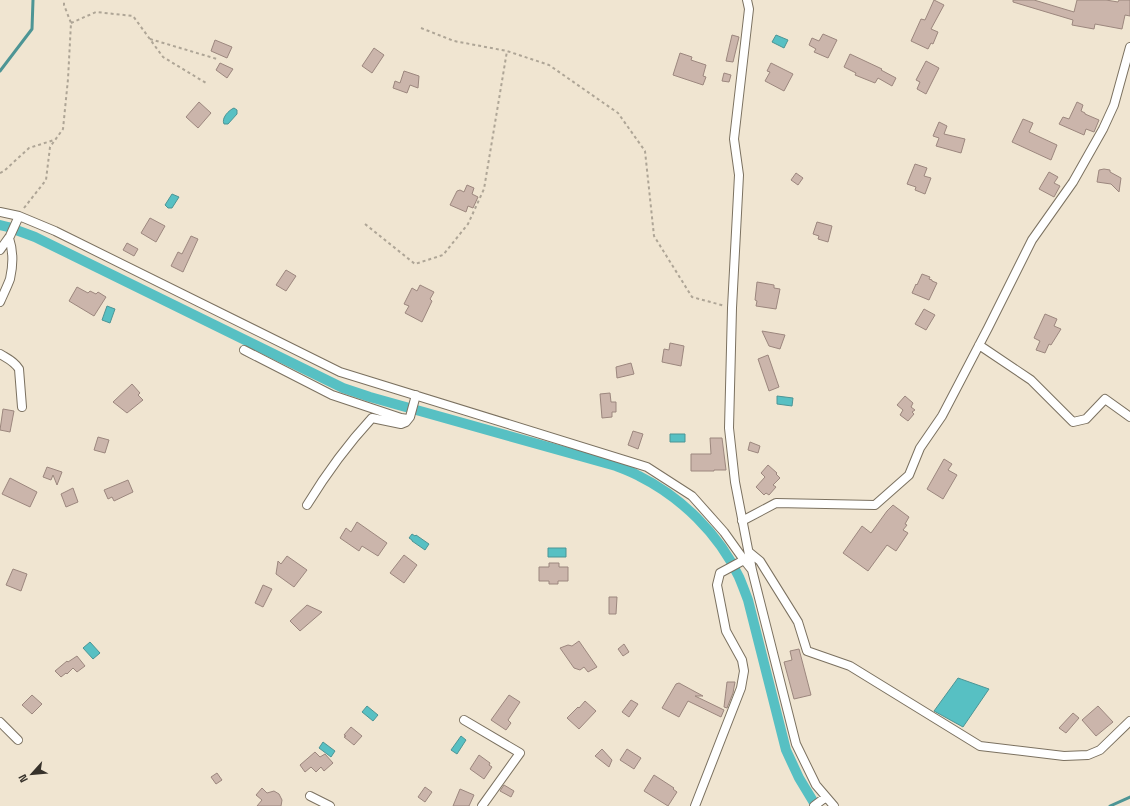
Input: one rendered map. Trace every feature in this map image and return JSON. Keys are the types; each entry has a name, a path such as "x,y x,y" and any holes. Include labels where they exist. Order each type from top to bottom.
{"street":[{"path":"747,0 749,9 734,139 739,175 732,308 729,428 735,482 748,552 796,744 816,785 834,806"},
{"path":"742,521 776,503 875,505 909,475 920,448 942,416 1032,240 1073,182 1103,129 1114,104 1130,47"},
{"path":"0,212 19,216 55,231 340,372 647,467 692,496 724,532 752,570"},
{"path":"0,250 10,237 19,216"},
{"path":"0,302 10,279 12,264 10,237"},
{"path":"979,345 1030,380 1073,422 1086,419 1105,399 1130,417"},
{"path":"244,350 332,395 401,418 409,418"},
{"path":"0,354 12,360 16,364 18,369 22,407"},
{"path":"307,505 349,444 372,418 401,424 406,422 409,418 416,395"},
{"path":"748,552 760,561 798,622 807,651 850,666 980,746 1064,756 1088,755 1100,750 1130,721"},
{"path":"695,806 741,688 744,671 742,660 726,631 717,585 720,573 744,560"},
{"path":"464,720 520,753 482,806"},
{"path":"0,722 18,740"},
{"path":"310,796 330,806"},
{"path":"814,806 826,797"}],"path":[{"path":"19,216 46,180 50,148 63,129 68,79 71,22 64,5 64,0"},
{"path":"71,22 96,12 133,16 163,57 206,83"},
{"path":"422,28 454,41 507,51 549,65 618,113 645,151 654,236 692,297 732,308"},
{"path":"150,39 217,59"},
{"path":"365,224 415,264 443,255 468,224 484,189 507,51"},
{"path":"0,173 29,148 55,140"}],"water":[{"path":"776,35 788,40 784,48 772,42"},
{"path":"234,108 237,110 237,114 228,124 224,124 224,119 228,112"},
{"path":"172,194 179,197 172,208 168,208 165,205"},
{"path":"107,306 115,309 110,323 102,320"},
{"path":"777,396 793,398 792,406 777,404"},
{"path":"670,434 685,434 685,442 670,442"},
{"path":"412,534 429,544 425,550 409,538"},
{"path":"548,548 566,548 566,557 548,557"},
{"path":"90,642 100,653 93,659 83,648"},
{"path":"958,678 989,689 963,727 934,711"},
{"path":"367,706 378,715 373,721 362,712"},
{"path":"461,736 466,740 457,754 451,750"},
{"path":"323,742 335,751 331,757 319,748"}],"building":[{"path":"934,0 944,5 931,29 938,32 933,44 931,43 928,49 911,41 921,19 925,20"},
{"path":"1013,0 1034,0 1074,12 1077,0 1106,0 1118,2 1119,0 1130,0 1130,16 1125,15 1122,29 1095,24 1094,29 1072,25 1073,20 1013,2"},
{"path":"823,34 837,40 828,58 814,52 816,49 809,45 812,38 819,41"},
{"path":"732,35 739,37 733,62 726,61"},
{"path":"215,40 232,47 227,58 211,51"},
{"path":"374,48 384,55 372,73 362,66"},
{"path":"680,53 692,57 691,60 706,65 703,76 706,77 703,85 673,75"},
{"path":"850,54 882,69 881,70 896,78 892,86 878,78 875,83 855,75 856,73 844,67"},
{"path":"926,61 939,68 926,94 917,89 920,82 916,80"},
{"path":"220,63 233,69 227,78 216,70"},
{"path":"771,63 793,74 784,91 765,81 770,72 767,71"},
{"path":"404,71 419,76 418,88 410,85 407,93 393,88 395,81 400,83"},
{"path":"724,73 731,75 729,82 722,81"},
{"path":"199,102 211,113 198,128 186,117"},
{"path":"1077,102 1083,105 1081,111 1099,120 1094,132 1086,129 1084,135 1059,124 1063,117 1069,119"},
{"path":"1023,119 1033,123 1029,132 1057,145 1051,160 1012,142"},
{"path":"939,122 947,126 944,134 965,139 961,153 936,146 939,138 933,136"},
{"path":"915,164 927,168 924,176 931,178 925,194 915,190 916,187 907,184"},
{"path":"1099,170 1110,170 1110,172 1121,178 1119,192 1111,184 1097,182"},
{"path":"1049,172 1058,177 1054,183 1060,186 1054,197 1039,189"},
{"path":"796,173 803,178 798,185 791,180"},
{"path":"467,185 474,188 472,194 478,197 473,208 468,206 466,212 450,205 457,191 460,190 464,192"},
{"path":"150,218 165,226 156,242 141,233"},
{"path":"817,222 832,226 828,242 818,239 819,236 813,234"},
{"path":"191,236 198,239 183,272 171,266 178,252 182,254"},
{"path":"127,243 138,249 134,256 123,250"},
{"path":"286,270 296,276 286,291 276,285"},
{"path":"922,274 930,277 929,279 937,283 929,300 912,293"},
{"path":"757,282 774,285 774,288 780,289 776,309 756,306 757,301 755,300"},
{"path":"420,285 434,292 430,299 432,301 422,322 405,313 409,306 404,304 412,288 417,291"},
{"path":"77,287 88,293 90,291 96,294 98,292 106,297 94,316 69,301"},
{"path":"924,309 935,315 926,330 915,324"},
{"path":"1045,314 1057,319 1054,326 1061,329 1051,345 1049,344 1045,353 1036,350 1040,341 1034,338"},
{"path":"762,331 785,335 780,349 769,346"},
{"path":"670,343 684,346 681,366 662,362 664,349 669,350"},
{"path":"768,355 779,387 769,391 758,359"},
{"path":"631,363 634,374 617,378 616,367"},
{"path":"132,384 140,393 138,395 143,400 127,413 113,402"},
{"path":"610,393 611,402 616,402 616,412 612,412 612,417 602,418 600,394"},
{"path":"905,396 913,403 911,407 915,410 912,412 914,414 908,421 900,415 903,410 897,405"},
{"path":"3,409 14,411 10,432 0,430"},
{"path":"633,431 643,434 638,449 628,445"},
{"path":"98,437 109,440 105,453 94,450"},
{"path":"710,438 722,438 726,470 691,471 691,454 711,454"},
{"path":"750,442 760,446 758,453 748,450"},
{"path":"944,459 952,464 948,470 957,475 943,499 927,489"},
{"path":"768,465 780,478 773,485 776,487 769,495 766,493 764,495 756,487 765,477 761,473"},
{"path":"47,467 62,472 57,485 53,475 51,480 43,477"},
{"path":"10,478 37,492 30,507 2,494"},
{"path":"128,480 133,492 114,501 112,497 108,499 104,490"},
{"path":"73,488 78,502 66,507 61,494"},
{"path":"893,505 909,517 905,524 907,525 903,530 908,533 896,551 887,545 868,571 843,553 862,526 871,533"},
{"path":"357,522 387,543 378,556 362,546 359,551 340,538 346,528 351,532"},
{"path":"404,555 417,565 404,583 390,573"},
{"path":"287,556 307,570 294,587 276,574 278,561 281,564"},
{"path":"549,563 559,563 559,567 568,567 568,581 558,581 558,584 549,584 549,581 539,581 539,567 549,567"},
{"path":"13,569 27,574 21,591 6,585"},
{"path":"263,585 272,589 263,607 255,603"},
{"path":"609,597 617,597 616,614 609,614"},
{"path":"307,605 322,612 300,631 290,621"},
{"path":"579,641 597,667 588,672 584,667 580,670 574,668 560,648 568,645 572,646"},
{"path":"624,644 629,652 623,656 618,649"},
{"path":"799,649 811,695 794,699 784,662 792,660 790,651"},
{"path":"77,656 85,666 77,672 73,668 61,677 55,671 67,661 68,662"},
{"path":"727,682 735,682 733,693 727,708 724,707"},
{"path":"679,683 703,696 695,696 724,710 721,717 688,701 679,717 662,708 676,684"},
{"path":"32,695 42,704 32,714 22,705"},
{"path":"509,695 520,702 508,720 511,723 506,730 491,720"},
{"path":"631,700 638,704 629,717 622,712"},
{"path":"585,701 596,711 579,729 567,718"},
{"path":"1098,706 1113,722 1096,736 1082,720"},
{"path":"1073,713 1079,718 1066,733 1059,728"},
{"path":"351,727 362,736 354,745 344,737"},
{"path":"602,749 612,760 609,767 595,756"},
{"path":"627,749 641,758 634,769 620,760"},
{"path":"315,752 320,757 325,754 333,763 324,771 321,767 316,772 311,767 305,772 300,765"},
{"path":"479,755 490,763 489,765 492,767 484,779 470,769"},
{"path":"217,773 222,780 216,784 211,777"},
{"path":"654,775 674,788 673,789 677,792 668,806 644,791"},
{"path":"504,785 514,791 511,797 500,791"},
{"path":"425,787 432,792 425,802 418,797"},
{"path":"262,788 267,793 274,791 279,794 282,800 281,806 257,806 262,800 256,795"},
{"path":"460,789 474,795 469,806 453,806"}],"waterway":[{"path":"0,71 32,29 33,0"},
{"path":"0,225 35,237 343,388 370,397 616,466 655,485 670,495 697,518 710,532 731,561 739,577 748,600 786,750 799,778 816,806"},
{"path":"1110,806 1130,797"}]}
